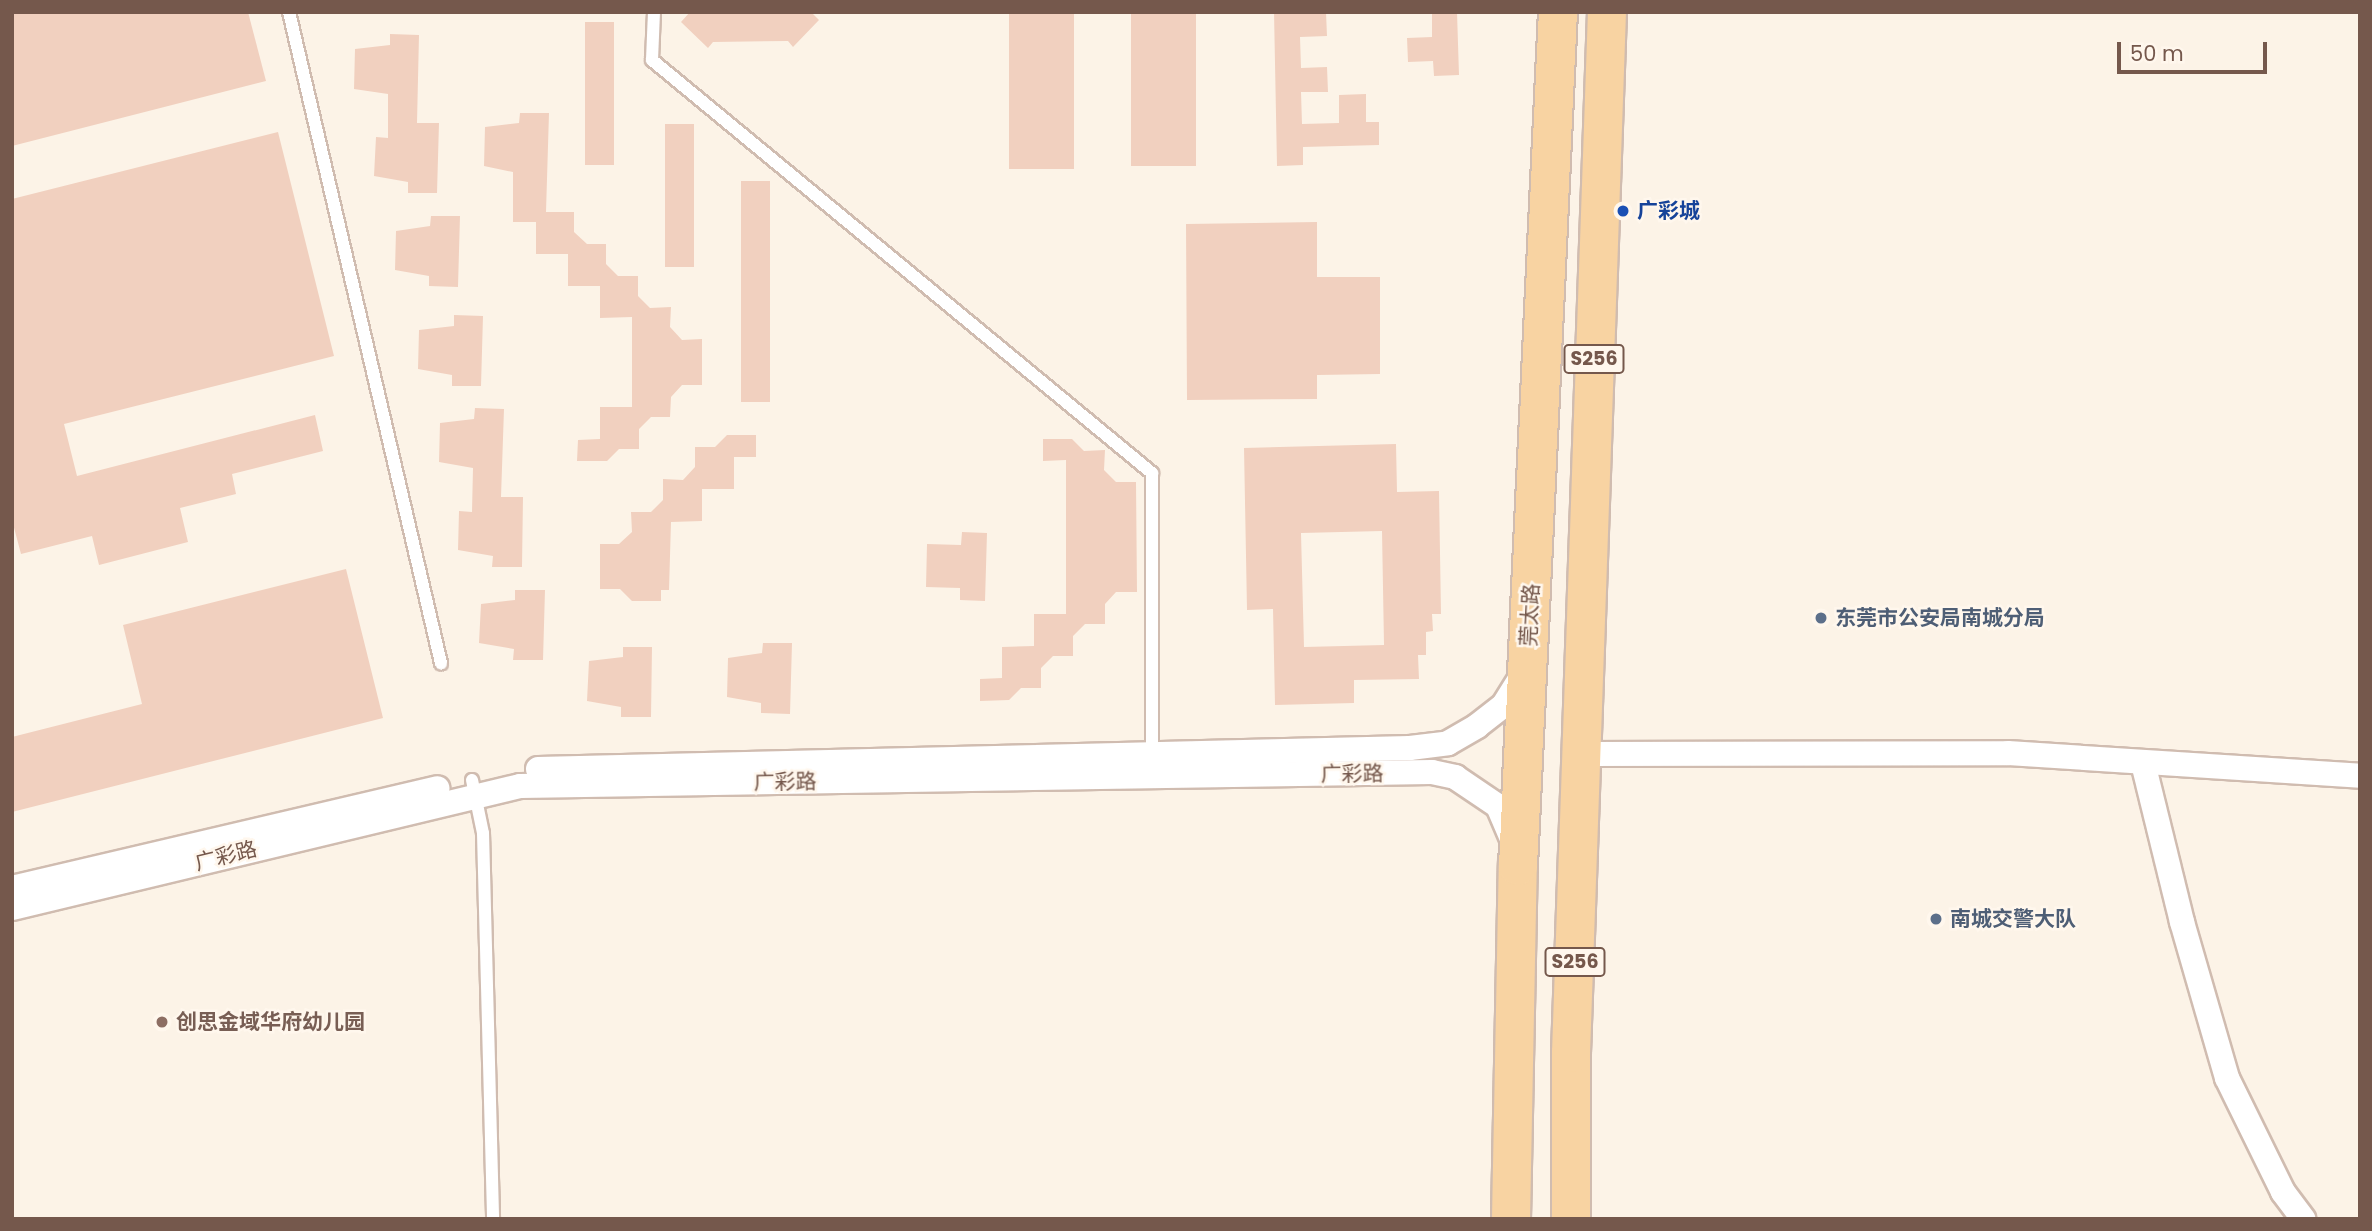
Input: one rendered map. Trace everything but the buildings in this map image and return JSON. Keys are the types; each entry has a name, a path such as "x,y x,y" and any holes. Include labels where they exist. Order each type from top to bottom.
{"main road":[{"name":"莞太路","path":"1511,1219 1518,866 1558,12"},
{"name":"S256","path":"1570,1219 1571,1053 1607,12"}],"street":[{"name":"广彩路","path":"1153,766 1448,743 1503,706 1528,662"},
{"path":"1583,754 2008,753 2360,776"},
{"path":"2143,763 2227,1078 2283,1192 2303,1219"},
{"name":"广彩路","path":"12,908 475,788 519,770 1153,766 1432,772 1455,777 1498,806 1510,831 1518,866"},
{"name":"广彩路","path":"12,888 475,788"}],"lane":[{"path":"289,12 441,663"},
{"path":"654,12 652,60 1152,472 1153,766"},
{"path":"475,788 483,833 493,1219"}],"place":[{"name":"广彩城","path":"1623,211"},
{"name":"东莞市公安局南城分局","path":"1821,618"},
{"name":"南城交警大队","path":"1936,919"},
{"name":"创思金域华府幼儿园","path":"162,1022"}]}
